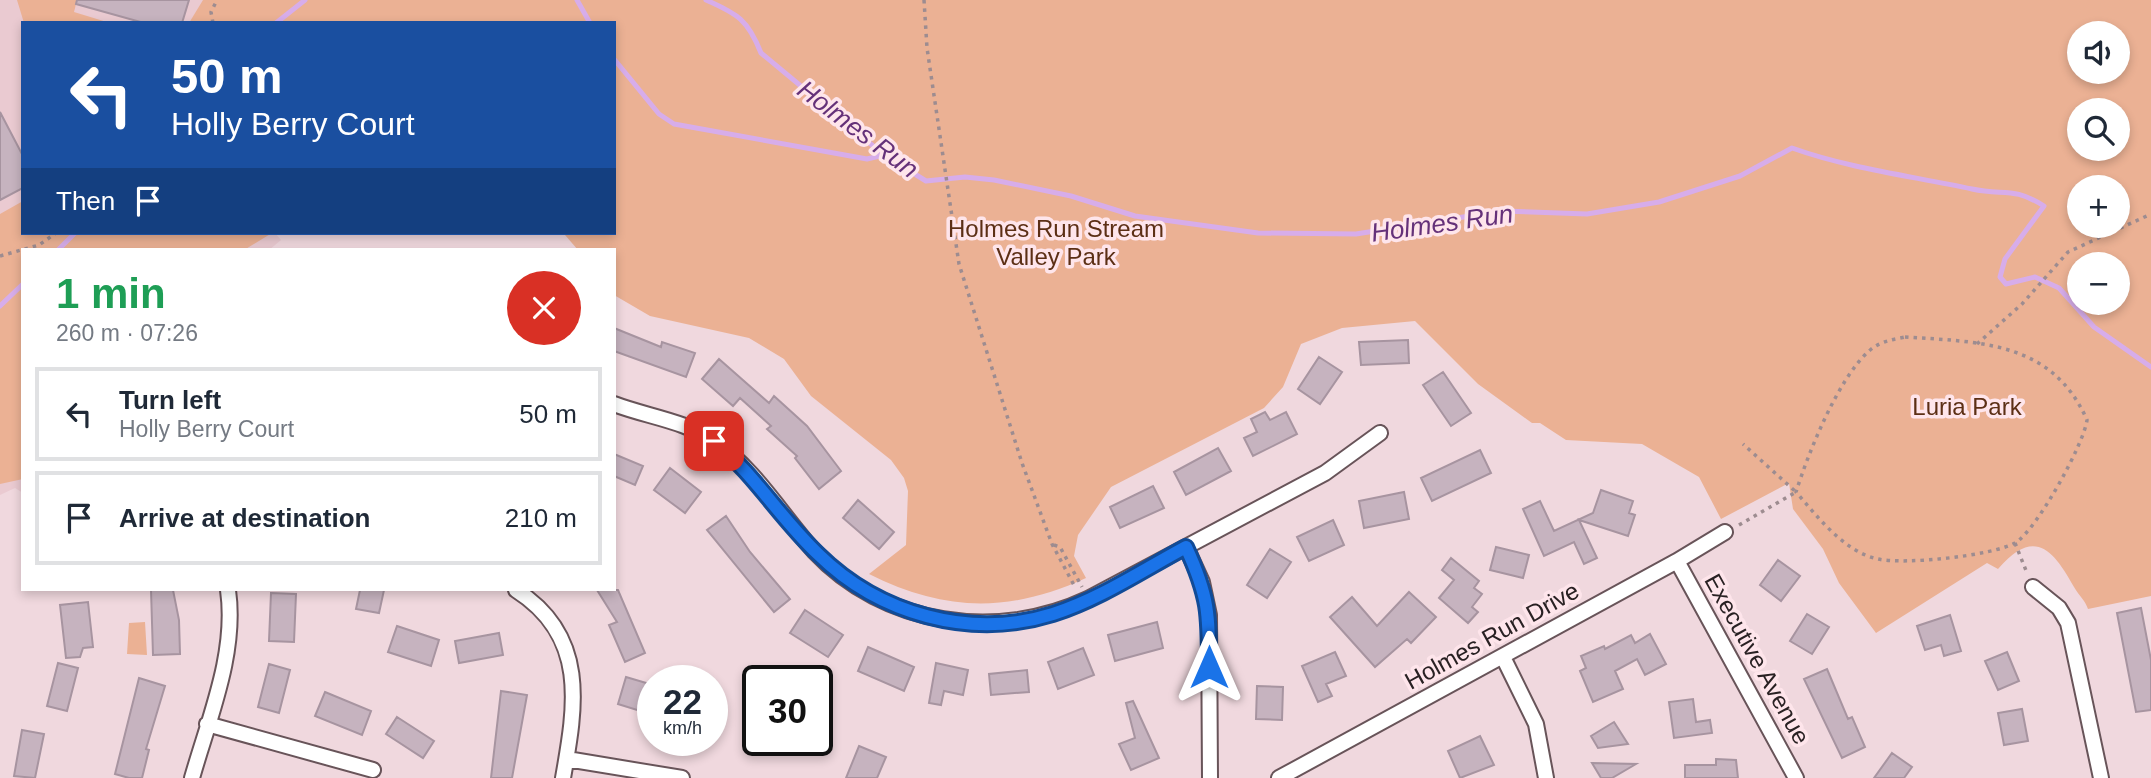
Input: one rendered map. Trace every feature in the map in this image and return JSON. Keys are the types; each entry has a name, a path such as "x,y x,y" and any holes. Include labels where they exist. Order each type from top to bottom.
{"street":[{"path":"616,405 664,417 714,441 750,473 816,553 838,573 882,601 928,618 988,624 1021,622 1054,614 1088,599 1325,472 1380,433"},
{"name":"Holmes Run Drive","path":"1279,778 1503,657 1725,532"},
{"path":"1186,547 1205,591 1209,615 1210,778"},
{"name":"Executive Avenue","path":"1677,561 1796,778"},
{"path":"2033,587 2059,608 2068,623 2101,778"},
{"path":"192,778 227,652 230,625 228,591"},
{"path":"517,591 545,614 558,633 572,669 575,711 563,778"},
{"path":"1503,657 1536,724 1546,778"},
{"path":"207,724 373,770"},
{"path":"567,759 682,778"}],"path":[{"path":"213,21 211,12 217,0"},
{"path":"924,0 927,48 959,264 973,314 1052,544 1070,576"},
{"path":"1977,344 2022,304 2068,252 2151,214"},
{"path":"28,248 39,245 52,235"},
{"path":"0,256 21,250"},
{"path":"1725,532 1796,492 1818,431 1868,352 1883,342 1905,337 1977,344 2032,356 2046,365 2080,403 2087,420 2079,446 2038,518 2015,543 1914,561 1877,559 1862,553 1823,523 1796,492 1743,444"},
{"path":"2015,543 2033,587"},
{"path":"1052,544 1060,547 1088,599"}],"shaded area":[{"path":"0,0 207,0 191,21 21,21 21,235 277,235 281,240 271,248 21,248 21,492 15,488 0,495"}],"green space":[{"path":"17,0 77,0 74,12 103,21 23,21"},
{"name":"Holmes Run Stream Valley Park","path":"203,0 2151,0 2151,596 2088,609 2058,562 2042,548 2032,546 2011,556 1998,569 1987,563 1876,633 1839,583 1823,549 1793,509 1789,483 1721,519 1699,477 1642,444 1566,440 1540,423 1532,423 1478,384 1415,321 1342,328 1301,344 1283,387 1264,408 1111,487 1078,535 1074,556 1086,578 1058,589 1004,602 977,603 924,596 869,574 906,545 908,491 904,478 891,460 811,396 784,359 749,338 650,316 616,296 616,248 576,248 565,235 616,235 616,21 190,21"},
{"path":"21,202 21,235 269,235 247,248 21,248 21,479 0,484 0,214"},
{"path":"145,622 147,655 127,654 129,623"}],"building":[{"path":"77,0 189,0 183,21 137,21 76,4"},
{"path":"0,112 21,152 21,189 0,200"},
{"path":"616,329 661,347 662,342 695,353 686,377 616,352"},
{"path":"1408,340 1409,363 1361,365 1359,342"},
{"path":"1319,357 1342,372 1320,404 1298,389"},
{"path":"719,359 769,403 774,396 807,426 841,471 819,489 795,458 797,456 767,429 771,426 740,398 733,406 702,379"},
{"path":"1443,372 1471,413 1451,426 1423,385"},
{"path":"1265,412 1270,420 1286,412 1297,434 1253,456 1244,438 1257,432 1251,419"},
{"path":"1218,448 1231,471 1186,495 1174,472"},
{"path":"1480,450 1491,473 1432,501 1421,478"},
{"path":"616,455 643,466 635,485 616,477"},
{"path":"670,468 701,492 685,513 654,490"},
{"path":"1153,486 1164,508 1120,528 1110,507"},
{"path":"1601,490 1633,501 1629,513 1635,515 1628,536 1579,520 1597,558 1584,564 1574,542 1544,556 1523,509 1540,501 1554,531 1593,513"},
{"path":"1404,492 1409,519 1364,528 1359,501"},
{"path":"858,500 894,532 879,549 843,518"},
{"path":"726,516 750,552 790,599 774,612 707,530"},
{"path":"1333,520 1344,545 1309,561 1297,537"},
{"path":"1496,547 1529,555 1523,578 1490,570"},
{"path":"1270,549 1291,562 1267,598 1247,585"},
{"path":"1451,558 1479,581 1474,588 1482,594 1472,607 1478,612 1468,623 1439,598 1454,580 1442,570"},
{"path":"1778,560 1800,576 1781,601 1760,585"},
{"path":"618,590 645,653 625,662 609,625 617,622 598,591"},
{"path":"151,591 173,591 179,620 180,654 153,655"},
{"path":"360,591 384,591 379,613 356,609"},
{"path":"1409,592 1436,617 1411,643 1407,639 1375,667 1330,617 1352,597 1377,626"},
{"path":"271,593 296,594 294,642 269,641"},
{"path":"88,602 93,647 83,648 80,657 66,658 60,605"},
{"path":"2141,608 2151,660 2151,710 2136,712 2117,613"},
{"path":"805,610 843,635 828,657 790,633"},
{"path":"1807,614 1829,627 1812,654 1790,641"},
{"path":"1950,615 1961,651 1944,656 1941,645 1925,650 1917,626"},
{"path":"1157,622 1163,648 1115,661 1108,635"},
{"path":"397,626 439,640 431,666 388,652"},
{"path":"499,633 503,655 459,663 455,641"},
{"path":"1650,634 1666,664 1645,675 1637,659 1615,671 1623,689 1593,702 1580,671 1586,668 1581,656 1604,646 1605,649 1631,635 1635,643"},
{"path":"868,647 914,667 904,691 858,671"},
{"path":"1083,648 1094,675 1058,689 1048,662"},
{"path":"1335,652 1346,676 1326,684 1332,696 1318,702 1302,666"},
{"path":"2007,652 2019,681 1998,690 1985,661"},
{"path":"58,663 78,668 67,711 47,706"},
{"path":"936,663 968,670 963,695 944,691 941,705 929,703"},
{"path":"269,664 290,670 279,713 258,707"},
{"path":"1827,669 1848,719 1852,717 1865,747 1842,758 1804,679"},
{"path":"1027,670 1029,692 991,695 989,674"},
{"path":"626,677 637,680 637,710 618,704"},
{"path":"139,678 165,686 146,749 149,750 142,778 129,778 115,774"},
{"path":"1257,686 1283,687 1282,720 1256,719"},
{"path":"501,691 527,695 512,778 491,778"},
{"path":"325,692 371,711 362,735 315,716"},
{"path":"1693,699 1696,722 1710,720 1712,733 1674,738 1669,702"},
{"path":"1133,701 1159,758 1131,770 1119,744 1135,738 1126,703"},
{"path":"2022,709 2028,741 2004,745 1998,713"},
{"path":"397,717 434,741 423,758 386,734"},
{"path":"1614,722 1628,744 1598,748 1591,736"},
{"path":"22,730 44,734 35,778 14,776"},
{"path":"1480,736 1494,765 1460,778 1448,751"},
{"path":"859,746 886,757 877,778 846,778"},
{"path":"1892,753 1912,767 1904,778 1874,778"},
{"path":"1716,759 1736,760 1738,778 1685,778 1685,765 1716,765"},
{"path":"1592,763 1636,764 1612,778 1601,778"}],"waterway":[{"path":"279,21 305,0"},
{"path":"577,0 589,21"},
{"name":"Holmes Run","path":"706,0 741,19 761,53 884,155 926,181 965,177 994,180 1071,196 1135,216 1258,233 1356,234 1501,211 1587,214 1659,202 1740,176 1792,148 1882,172 2024,196 2044,206 2005,259 2000,277 2006,284 2035,277 2059,288 2094,327 2151,367"},
{"path":"616,61 659,114 674,124 867,159 884,155"},
{"path":"60,248 73,235"},
{"path":"0,306 21,286"}],"route":[{"path":"714,441 750,473 816,553 838,573 882,601 928,618 988,624 1021,622 1054,614 1116,586 1186,547 1205,591 1209,615 1209,667"}],"park label":[{"name":"Luria Park","path":"1967,407"}]}
